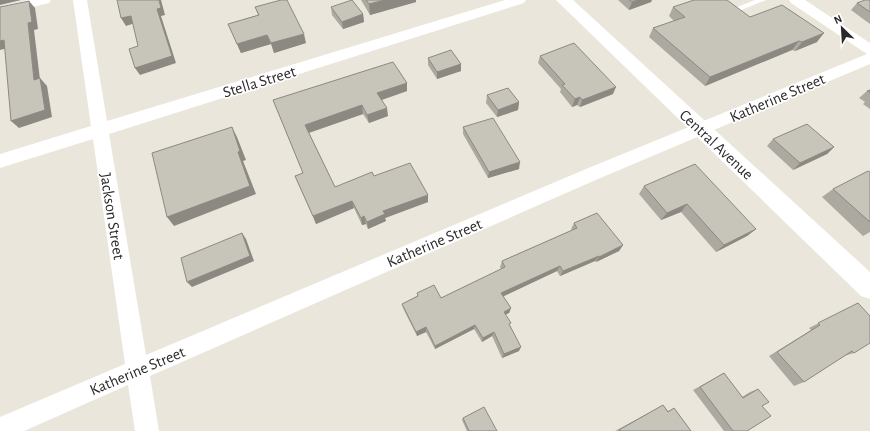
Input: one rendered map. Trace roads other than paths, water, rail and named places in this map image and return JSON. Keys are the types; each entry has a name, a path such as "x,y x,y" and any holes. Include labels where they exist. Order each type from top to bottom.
{"street":[{"path":"0,11 44,0"},
{"name":"Jackson Street","path":"80,0 147,431"},
{"name":"Stella Street","path":"0,162 519,0"},
{"name":"Central Avenue","path":"564,0 870,288"},
{"path":"796,0 870,50"},
{"name":"Katherine Street","path":"0,429 592,174 870,58"}],"lane":[{"path":"731,11 762,0"}]}
